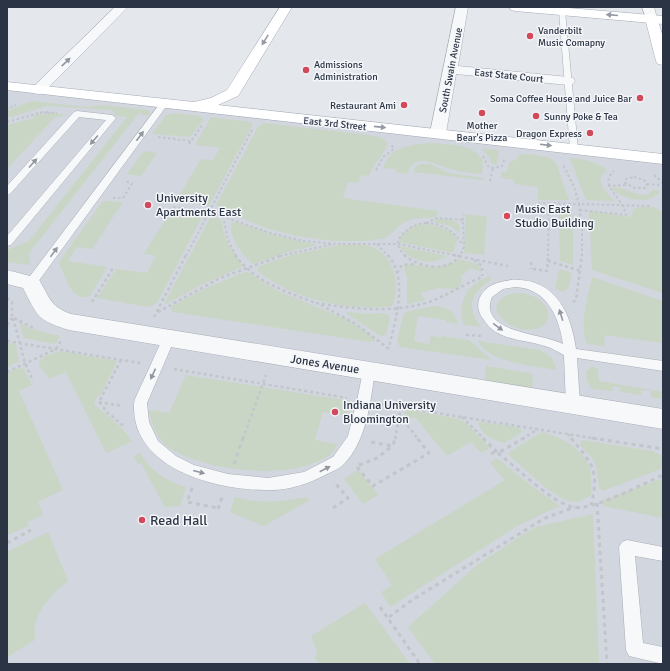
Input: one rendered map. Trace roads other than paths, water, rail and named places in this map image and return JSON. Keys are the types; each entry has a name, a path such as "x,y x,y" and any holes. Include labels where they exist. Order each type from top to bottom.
{"main road":[{"path":"170,104 197,105 212,102 233,93 286,7"},
{"path":"515,7 562,11 654,15 663,61"},
{"name":"East 3rd Street","path":"9,88 170,104 256,121 438,133 663,159"},
{"path":"233,93 235,100 241,108 256,121"}],"street":[{"path":"38,90 122,7"},
{"name":"South Swain Avenue","path":"438,133 462,7"},
{"name":"East State Court","path":"450,69 568,81"},
{"path":"7,277 31,283"},
{"name":"Jones Avenue","path":"31,283 43,306 50,315 70,322 663,419"}],"lane":[{"path":"562,11 574,148"},
{"path":"31,283 141,135 170,104"},
{"path":"7,192 77,114 112,118 7,243"},
{"path":"573,404 571,353 561,312 558,306 548,294 531,285 520,283 505,284 491,290 486,297 484,305 488,318 500,329 517,336 547,341 571,353 663,366"},
{"path":"169,338 140,403 142,422 154,445 171,460 191,470 228,480 268,484 306,478 338,461 354,438 364,401 369,371"},
{"path":"663,554 627,547 635,650 663,656"}],"place":[{"name":"Vanderbilt Music Comapny","path":"530,36"},
{"name":"Admissions Administration","path":"306,70"},
{"name":"Soma Coffee House and Juice Bar","path":"640,98"},
{"name":"Restaurant Ami","path":"404,105"},
{"name":"Mother Bear's Pizza","path":"482,113"},
{"name":"Sunny Poke & Tea","path":"536,116"},
{"name":"Dragon Express","path":"590,133"},
{"name":"University Apartments East","path":"148,205"},
{"name":"Music East Studio Building","path":"507,216"},
{"name":"Indiana University Bloomington","path":"335,412"},
{"name":"Read Hall","path":"142,520"}]}
